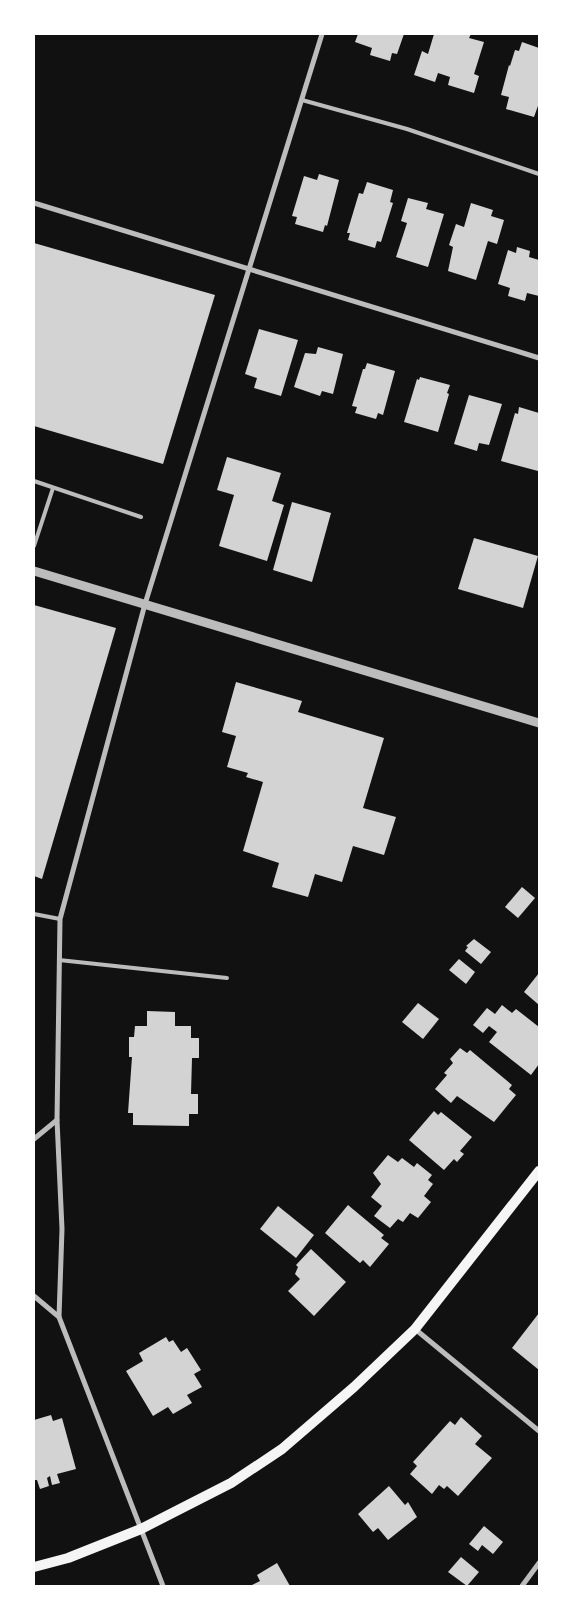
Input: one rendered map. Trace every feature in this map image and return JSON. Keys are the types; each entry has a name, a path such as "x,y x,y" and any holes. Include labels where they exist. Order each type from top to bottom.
{"main road":[{"path":"34,1567 68,1558 141,1530 231,1483 282,1449 354,1387 414,1329 539,1171"}],"street":[{"path":"163,1586 59,1317 62,1229 57,1120 60,919 145,604 322,34"},
{"path":"34,203 539,358"},
{"path":"34,571 539,723"},
{"path":"34,1139 57,1120"},
{"path":"34,1296 59,1317"},
{"path":"414,1329 539,1432"},
{"path":"522,1586 539,1563"}],"lane":[{"path":"302,100 407,129 539,174"},
{"path":"34,481 141,517"},
{"path":"34,546 54,488"},
{"path":"34,914 60,919"},
{"path":"59,960 227,978"}],"building":[{"path":"358,34 404,34 397,54 392,53 390,61 370,55 372,48 355,42"},
{"path":"434,34 471,34 469,38 484,42 474,74 479,76 474,93 448,85 450,77 438,73 435,82 414,75 422,51 428,54"},
{"path":"522,42 539,48 539,103 534,117 506,109 509,97 501,95 509,65 515,50 519,51"},
{"path":"319,174 339,180 327,226 325,225 323,232 295,224 297,217 292,216 304,176 317,180"},
{"path":"367,182 393,190 390,202 393,203 381,242 377,241 375,248 348,240 350,233 347,233 359,193 363,194"},
{"path":"408,198 428,203 426,209 444,214 428,267 396,257 407,223 401,221"},
{"path":"471,203 493,210 491,216 504,220 497,244 488,241 476,280 448,271 453,247 449,245 456,224 464,227"},
{"path":"34,243 215,295 163,464 34,426"},
{"path":"517,247 530,251 529,257 539,260 539,296 527,293 525,301 508,296 510,288 498,284 508,250 516,253"},
{"path":"259,329 298,340 281,396 254,388 257,378 245,374"},
{"path":"318,347 343,354 333,394 322,391 320,396 294,387 305,353 316,354"},
{"path":"367,363 395,371 383,415 378,413 376,419 355,413 357,407 352,406 363,369 365,369"},
{"path":"420,377 450,385 438,432 404,422 417,379 419,380"},
{"path":"469,395 502,404 489,445 479,443 477,451 454,444"},
{"path":"519,407 539,413 538,471 501,461 515,413 518,414"},
{"path":"227,457 281,473 272,501 284,505 267,561 219,546 234,495 217,490"},
{"path":"292,502 331,513 312,582 273,570"},
{"path":"474,538 538,556 523,608 458,589"},
{"path":"34,605 116,628 42,879 34,876"},
{"path":"236,682 302,701 298,712 384,738 363,808 396,817 384,855 353,846 342,882 315,874 308,897 272,887 279,863 243,851 263,782 246,777 248,773 227,767 236,736 222,732"},
{"path":"522,887 535,898 518,918 505,907"},
{"path":"474,939 491,952 481,964 465,951 468,947 466,946"},
{"path":"459,959 475,972 466,984 449,970"},
{"path":"539,973 539,1005 524,992"},
{"path":"418,1003 439,1019 423,1039 402,1022"},
{"path":"502,1005 512,1013 516,1009 539,1027 539,1064 531,1075 489,1042 497,1032 489,1026 483,1033 473,1025 487,1008 495,1014"},
{"path":"147,1011 175,1012 175,1026 191,1026 191,1038 199,1038 199,1058 192,1058 191,1094 198,1094 198,1114 189,1114 189,1126 133,1125 133,1113 128,1113 132,1057 129,1057 129,1037 134,1037 135,1026 147,1026"},
{"path":"460,1048 467,1053 470,1050 512,1085 509,1089 516,1095 494,1122 457,1096 451,1103 435,1089 447,1075 444,1073 453,1063 450,1059"},
{"path":"434,1111 438,1115 441,1112 472,1137 460,1151 464,1154 457,1162 454,1159 444,1170 409,1140"},
{"path":"388,1155 398,1162 402,1158 414,1167 417,1163 432,1175 428,1180 433,1184 424,1196 431,1202 418,1218 410,1213 403,1222 398,1219 390,1228 374,1216 382,1206 371,1197 381,1184 373,1173"},
{"path":"348,1205 384,1235 381,1238 389,1244 370,1267 363,1260 360,1263 325,1233"},
{"path":"278,1206 314,1235 296,1258 260,1229"},
{"path":"311,1249 346,1282 314,1316 288,1291 300,1279 295,1274 298,1267 296,1265"},
{"path":"539,1313 539,1370 512,1348"},
{"path":"166,1337 169,1342 173,1340 181,1352 187,1348 201,1370 194,1374 202,1387 187,1395 192,1403 173,1414 168,1407 153,1416 126,1371 143,1361 139,1353"},
{"path":"51,1415 53,1421 62,1418 76,1469 57,1474 60,1483 52,1485 50,1476 47,1478 49,1486 40,1489 37,1480 34,1480 34,1420"},
{"path":"461,1417 482,1436 475,1444 492,1458 458,1496 447,1486 444,1489 439,1485 432,1494 410,1474 417,1466 413,1462 450,1421 455,1425"},
{"path":"389,1486 405,1505 408,1502 417,1517 388,1540 378,1528 373,1532 358,1514"},
{"path":"484,1526 503,1542 493,1554 482,1545 478,1551 469,1544"},
{"path":"461,1557 479,1572 467,1586 448,1572"},
{"path":"277,1563 290,1586 250,1586 260,1581 257,1575"}]}
